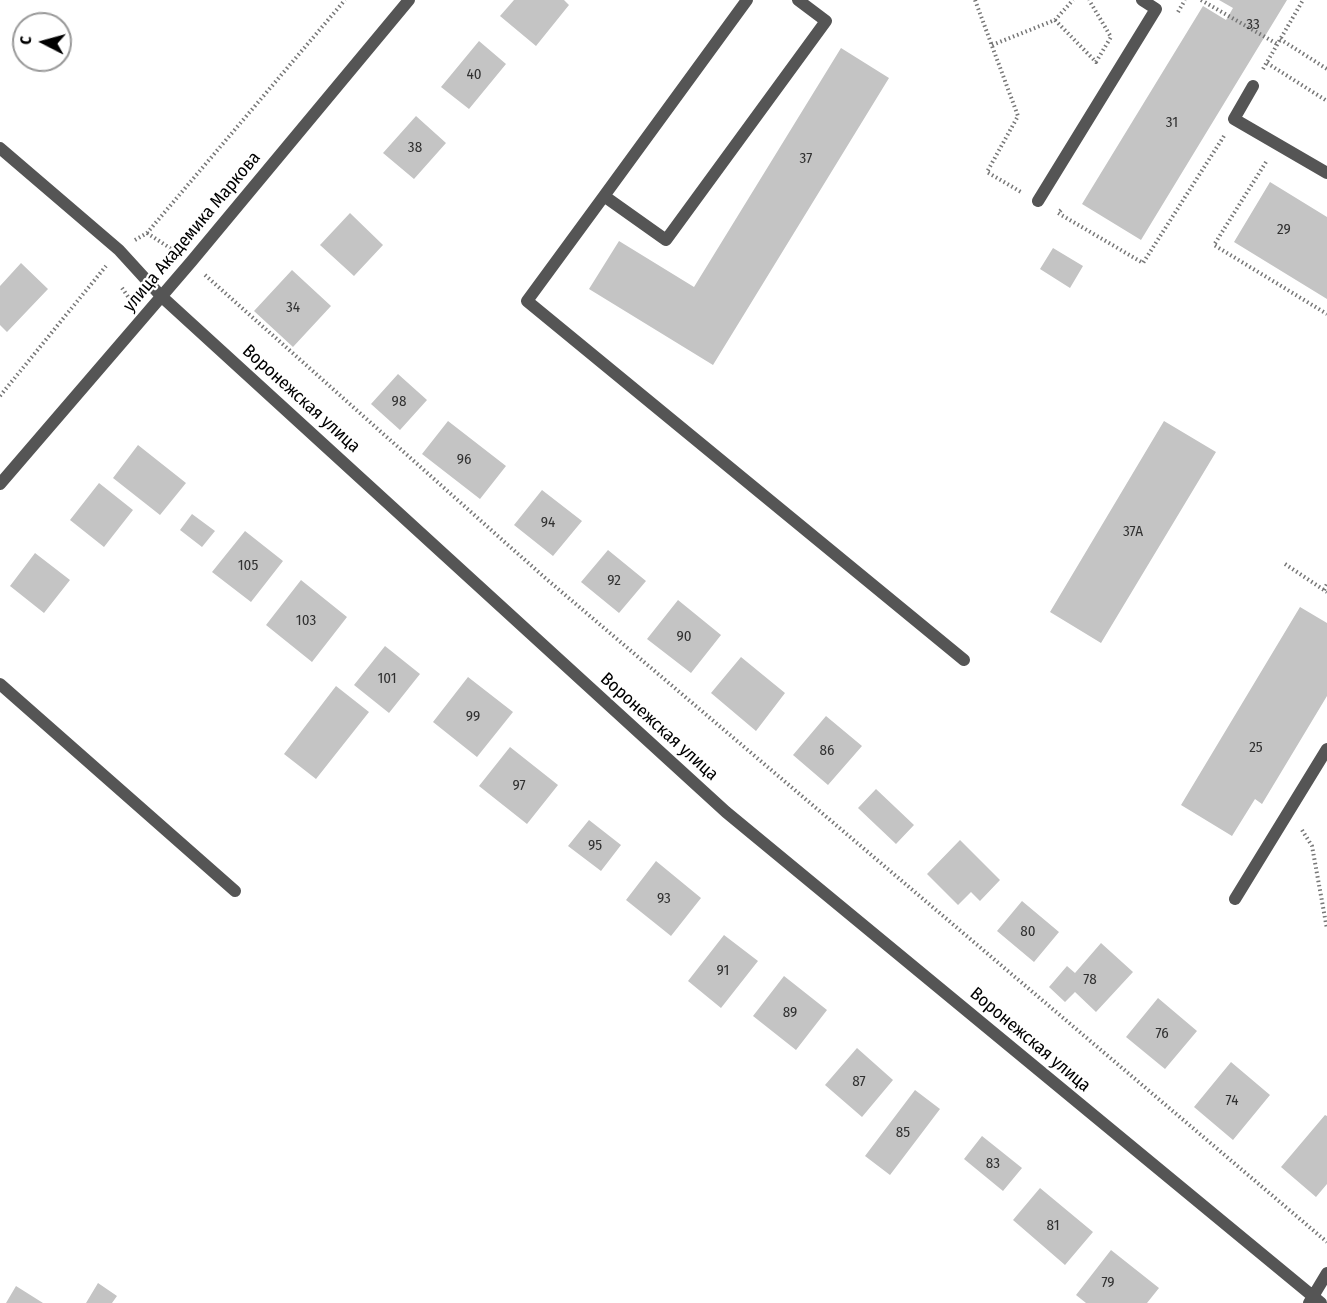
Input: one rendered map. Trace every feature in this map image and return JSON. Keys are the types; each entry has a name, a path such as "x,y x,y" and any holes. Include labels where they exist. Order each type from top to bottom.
{"street":[{"name":"улица Академика Маркова","path":"0,484 191,262 409,0"},
{"path":"747,0 527,301 964,660"},
{"path":"604,196 666,240 826,21 798,0"},
{"path":"1038,201 1156,9 1142,0"},
{"path":"1253,86 1234,119 1327,173"},
{"name":"Воронежская улица","path":"0,148 119,250 161,296 726,812 1314,1301"},
{"path":"0,684 235,891"},
{"path":"1235,899 1327,749"},
{"path":"1314,1301 1327,1273"}],"path":[{"path":"0,396 119,250 147,232 345,0"},
{"path":"975,0 1018,116 987,172 1143,263 1234,119"},
{"path":"992,45 1055,20 1073,0"},
{"path":"1055,20 1096,62 1110,37 1089,0"},
{"path":"1173,20 1185,0"},
{"path":"1201,0 1327,69"},
{"path":"1253,86 1303,0"},
{"path":"1266,63 1327,101"},
{"path":"1278,144 1215,244 1327,314"},
{"path":"1058,213 1065,203"},
{"path":"147,232 191,262 544,577 1327,1242"},
{"path":"96,260 112,276"},
{"path":"118,284 131,300 128,311"},
{"path":"1285,564 1325,591 1327,584"},
{"path":"1290,809 1312,846 1327,929"}],"building":[{"path":"514,0 564,0 569,5 536,46 500,16"},
{"path":"1219,0 1287,0 1141,240 1082,204 1203,6 1226,20 1233,8"},
{"path":"479,41 506,64 469,109 441,87"},
{"path":"841,48 889,78 713,365 589,289 619,241 694,287"},
{"path":"416,116 446,143 414,179 383,153"},
{"path":"1270,182 1327,217 1327,299 1234,242"},
{"path":"350,213 383,245 354,276 320,245"},
{"path":"1053,248 1083,266 1070,288 1040,269"},
{"path":"21,263 48,289 7,332 0,325 0,286"},
{"path":"292,270 331,306 293,347 254,311"},
{"path":"398,374 427,400 400,430 371,404"},
{"path":"448,421 506,466 480,499 422,454"},
{"path":"1164,421 1216,452 1101,643 1050,612"},
{"path":"138,445 186,483 160,515 113,478"},
{"path":"99,483 133,510 104,547 70,520"},
{"path":"542,490 582,521 553,556 514,525"},
{"path":"192,514 215,531 202,547 180,530"},
{"path":"245,531 283,561 251,602 212,572"},
{"path":"608,550 646,581 619,613 581,582"},
{"path":"35,553 70,580 44,613 10,586"},
{"path":"301,580 347,617 312,662 266,625"},
{"path":"678,600 721,635 691,673 647,639"},
{"path":"1300,607 1327,623 1327,696 1262,804 1255,799 1232,836 1181,805"},
{"path":"385,646 420,674 389,713 354,685"},
{"path":"741,657 785,693 756,731 711,693"},
{"path":"468,677 513,712 477,757 433,722"},
{"path":"336,686 369,712 316,779 284,754"},
{"path":"826,716 862,746 828,785 793,755"},
{"path":"510,747 558,785 527,824 479,786"},
{"path":"876,789 914,825 896,844 858,808"},
{"path":"589,820 621,845 601,871 568,846"},
{"path":"960,840 1000,880 980,901 971,892 958,905 927,874"},
{"path":"656,861 701,898 671,936 626,900"},
{"path":"1022,901 1059,932 1034,962 997,931"},
{"path":"724,935 758,961 721,1008 688,981"},
{"path":"1101,943 1133,972 1096,1012 1075,992 1065,1002 1049,987 1067,966 1075,973"},
{"path":"784,976 827,1010 796,1050 753,1016"},
{"path":"1158,998 1197,1031 1165,1069 1126,1037"},
{"path":"857,1048 893,1080 862,1117 825,1085"},
{"path":"1231,1062 1270,1095 1233,1140 1194,1107"},
{"path":"915,1090 940,1109 890,1175 865,1156"},
{"path":"1325,1115 1327,1116 1327,1184 1316,1197 1281,1167"},
{"path":"982,1136 1022,1168 1003,1191 964,1159"},
{"path":"1040,1188 1093,1232 1065,1265 1013,1220"},
{"path":"1111,1250 1159,1288 1147,1303 1086,1303 1076,1295"},
{"path":"98,1283 117,1296 112,1303 86,1303"},
{"path":"16,1286 43,1303 6,1303"}]}
